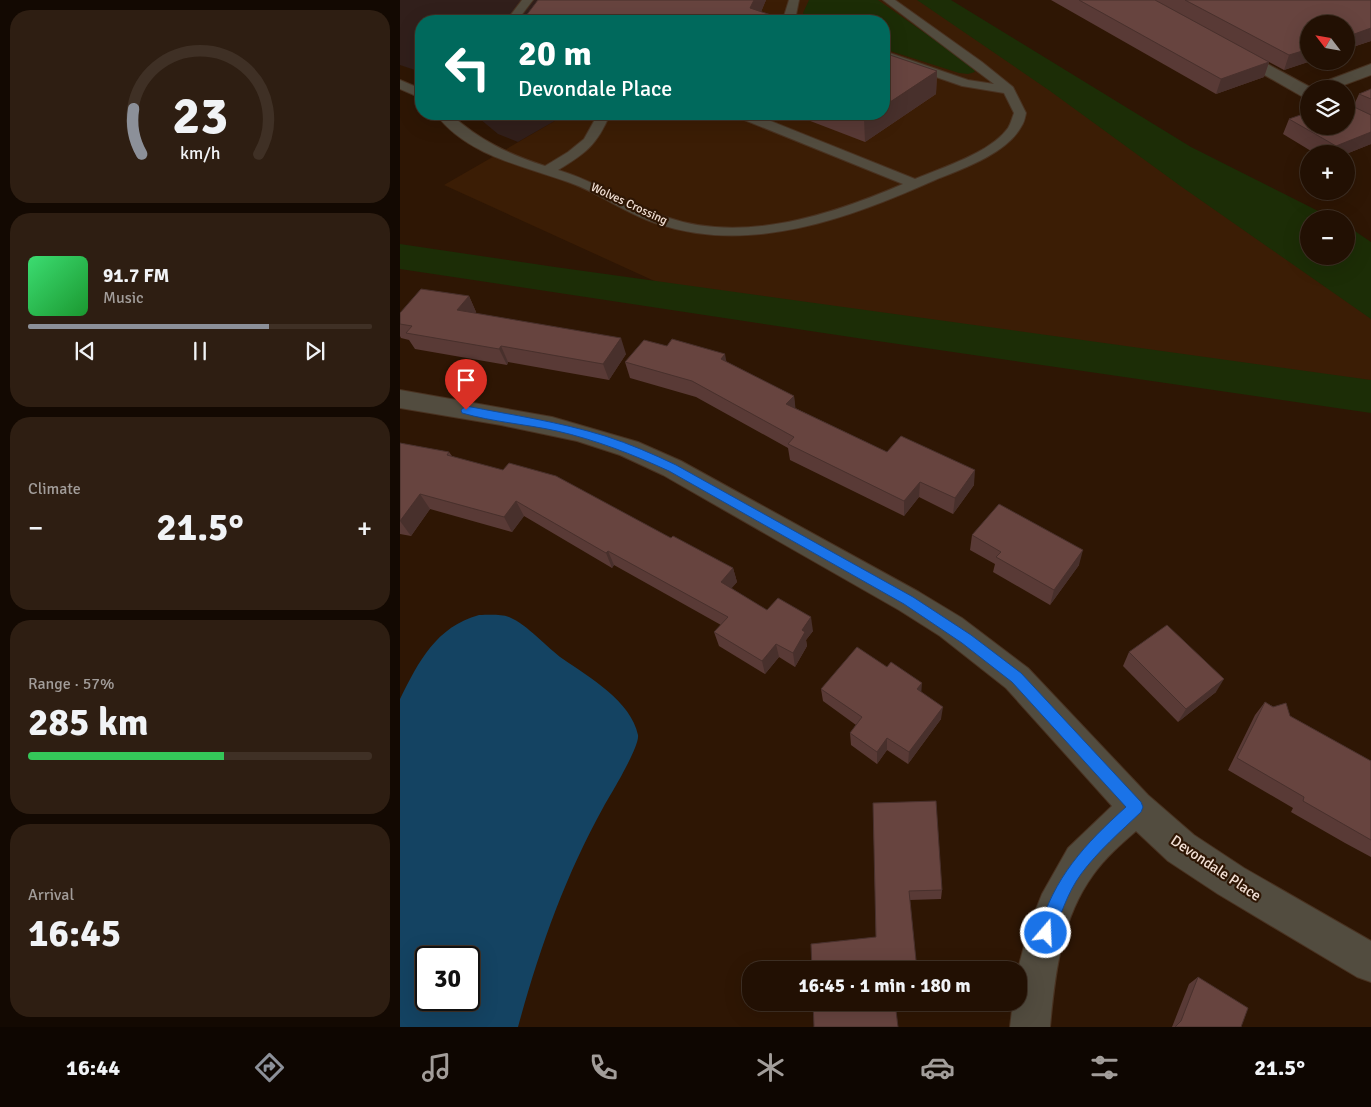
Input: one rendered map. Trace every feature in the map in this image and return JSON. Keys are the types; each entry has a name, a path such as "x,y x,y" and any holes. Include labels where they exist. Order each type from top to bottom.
{"street":[{"path":"1224,46 1300,86"},
{"path":"1340,80 1371,69"},
{"name":"Devondale Place","path":"400,399 499,415 602,439 637,451 765,519 908,601 982,650 1016,678 1047,709 1136,807 1181,848 1231,881 1371,963"},
{"path":"1030,1027 1036,969 1051,914 1075,870 1099,842 1136,807"}],"lane":[{"path":"516,15 528,0"},
{"path":"790,15 794,0"},
{"path":"888,0 978,65 1009,90"},
{"path":"890,57 966,83 1009,90"},
{"path":"400,84 415,90"},
{"name":"Wolves Crossing","path":"449,120 466,134 496,151 546,171 582,182 642,212 672,224 698,229 730,231 766,229 820,219 865,205 968,161 1000,142 1014,127 1020,113 1009,90"},
{"path":"546,171 573,155 590,141 601,120"},
{"path":"757,120 915,184"}],"shaded area":[{"path":"400,0 650,0 641,15 415,15 415,70 400,65"},
{"path":"650,0 946,0 1300,250 1300,265 1327,265 1371,287 1371,400 718,310 444,185 557,120 890,120 890,15 641,15"},
{"path":"481,120 556,120 518,142 498,134"}],"green space":[{"path":"809,0 878,0 972,66 975,72 968,74 959,73 890,51 890,15 804,15 803,13"},
{"path":"917,0 951,0 1191,147 1316,210 1300,210 1300,265 1355,265 1355,231 1371,242 1371,319 1179,185 1050,91"},
{"path":"400,244 1371,380 1371,413 400,269"}],"water":[{"path":"479,615 509,617 523,625 557,654 608,691 627,711 638,735 635,749 590,832 565,886 544,942 518,1027 400,1027 400,699 430,647 451,628 464,620"}],"building":[{"path":"538,0 754,0 750,8 771,15 527,15"},
{"path":"1079,0 1155,0 1269,62 1221,79"},
{"path":"1185,0 1371,0 1371,28 1355,34 1355,15 1300,15 1300,52 1289,55"},
{"path":"890,55 937,71 890,102"},
{"path":"1371,89 1371,99 1359,94"},
{"path":"1355,107 1371,115 1371,132 1334,145 1317,135 1355,135"},
{"path":"1300,115 1300,125 1289,119"},
{"path":"421,289 469,296 457,310 621,338 603,364 501,346 499,349 406,333 412,326 400,324 400,313"},
{"path":"672,339 725,354 721,359 794,396 786,404 887,452 901,436 975,470 955,498 920,482 904,501 788,444 794,437 692,381 625,362 644,340 667,346"},
{"path":"400,443 449,452 447,455 503,470 509,463 556,476 671,538 673,536 733,568 721,582 767,610 778,598 811,617 802,630 805,632 793,653 776,644 762,661 714,632 728,617 608,551 606,553 516,501 504,517 420,494 400,521"},
{"path":"999,504 1083,550 1054,590 996,557 1001,552 972,535"},
{"path":"1167,625 1224,679 1186,709 1129,652"},
{"path":"857,647 887,667 891,662 922,683 917,689 943,707 909,752 887,738 877,752 850,733 862,717 821,689"},
{"path":"1265,702 1273,707 1286,703 1290,716 1371,761 1371,840 1303,801 1304,797 1237,758"},
{"path":"936,801 942,890 909,891 916,961 812,961 811,944 876,937 873,803"},
{"path":"1198,977 1248,1008 1241,1027 1175,1027 1181,1021"},
{"path":"813,1011 896,1011 898,1027 814,1027"}],"route":[{"path":"466,410 499,415 602,439 637,451 672,468 951,627 1016,678 1047,709 1136,807 1099,842 1075,870 1051,914 1046,933"}]}
